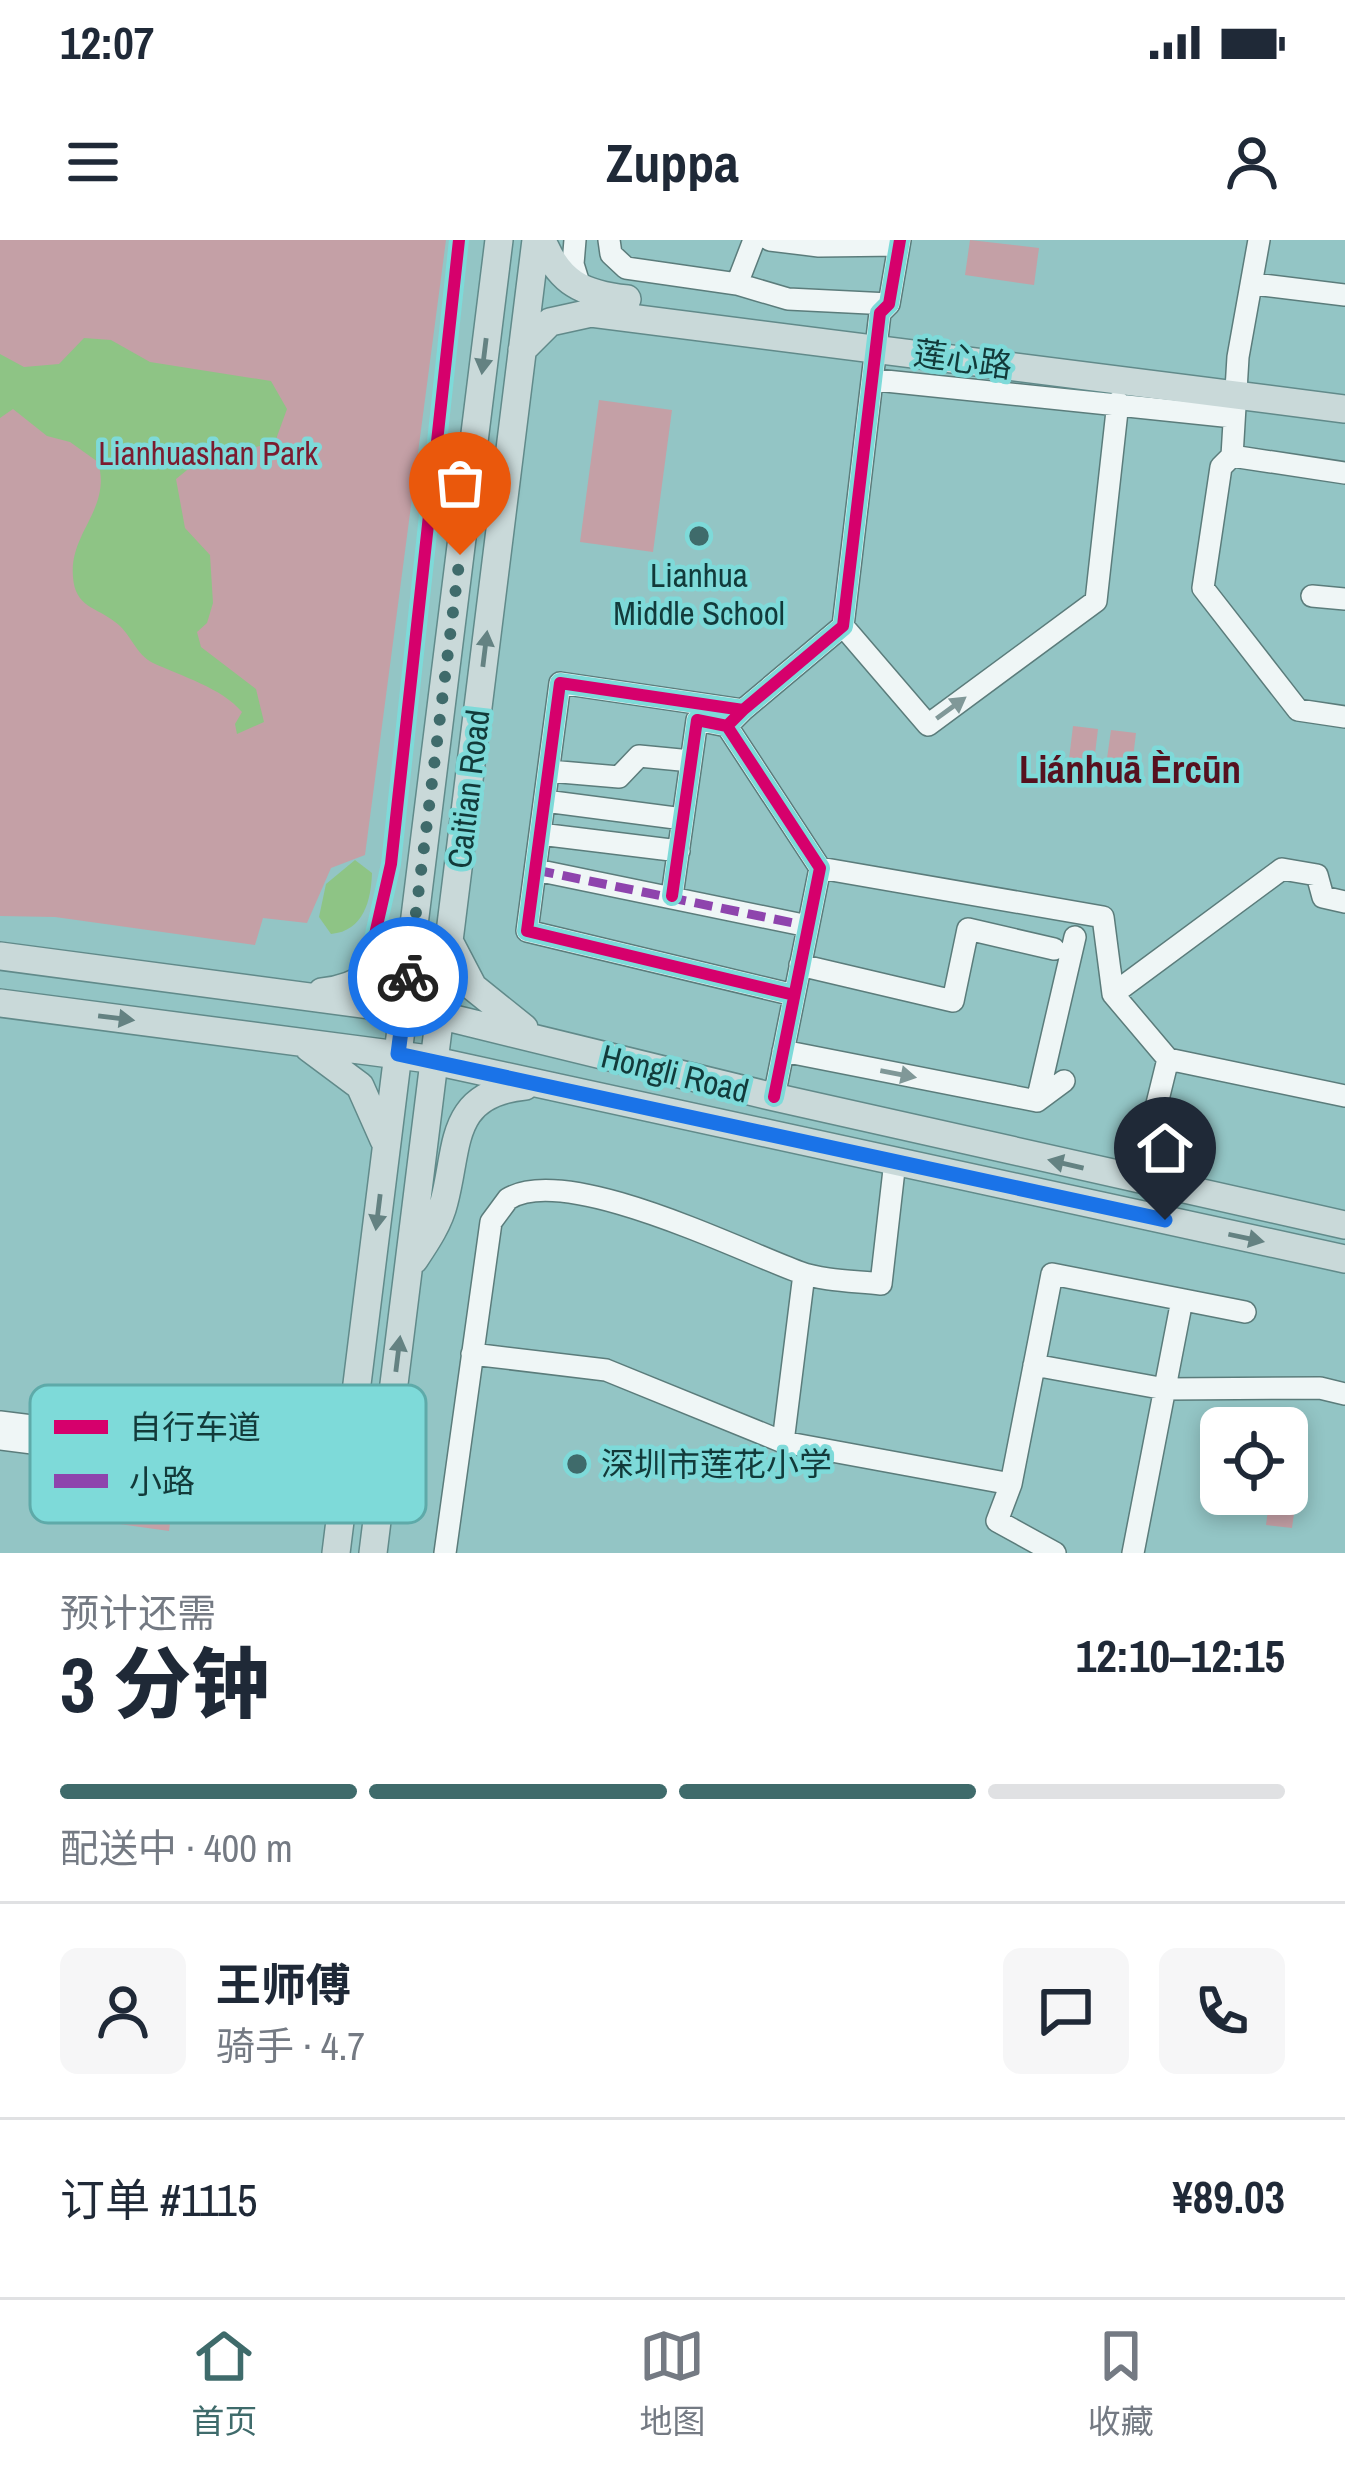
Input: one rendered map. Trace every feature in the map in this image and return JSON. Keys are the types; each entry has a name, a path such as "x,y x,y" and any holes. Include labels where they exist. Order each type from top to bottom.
{"main road":[{"name":"Caitian Road","path":"358,1385 499,240"},
{"name":"Caitian Road","path":"394,1385 539,240"},
{"path":"539,240 557,270 582,291"},
{"name":"莲心路","path":"582,291 881,327 1234,397 1345,409"},
{"name":"莲心路","path":"522,350 550,322 583,313 881,327"},
{"name":"莲心路","path":"1234,397 1345,393"},
{"path":"298,994 331,992 375,972 391,960 415,916"},
{"path":"449,940 466,976 490,1005 519,1026 566,1046"},
{"name":"Hongli Road","path":"0,956 440,1015 774,1097 1345,1225"},
{"path":"167,1024 172,978"},
{"name":"Hongli Road","path":"0,1003 398,1054 1345,1259"},
{"path":"276,1038 319,1053 350,1075 372,1107 386,1150"},
{"path":"706,1120 714,1083"},
{"path":"408,1269 444,1205 454,1135 466,1115 496,1092 521,1085 569,1090"},
{"name":"Caitian Road","path":"336,1553 340,1523"},
{"name":"Caitian Road","path":"373,1553 377,1523"}],"street":[{"path":"575,240 573,265 582,291"},
{"path":"609,240 610,254 626,268 737,284 881,327"},
{"path":"737,284 754,240"},
{"path":"673,896 697,720 735,718 843,626 881,327 899,243 819,246 770,240"},
{"path":"1259,240 1234,397 1232,456 1221,466 1203,588 1298,710 1345,717"},
{"path":"1254,284 1345,295"},
{"path":"876,380 1118,402 1234,397"},
{"path":"843,626 928,725 1096,601 1118,402"},
{"path":"1232,456 1345,473"},
{"path":"1312,596 1345,599"},
{"path":"774,1097 820,868 735,718 560,683 527,931 794,995"},
{"path":"549,771 619,777 639,756 691,761"},
{"path":"544,801 683,819"},
{"path":"540,834 679,851"},
{"path":"820,868 1103,917 1113,994 1168,1059 1345,1096"},
{"path":"1113,994 1282,868 1317,875 1323,897 1345,902"},
{"path":"536,870 808,926"},
{"path":"800,965 953,1001 968,929 1054,949"},
{"path":"1037,1101 1075,937"},
{"path":"1110,970 1113,994"},
{"path":"783,1051 1037,1101 1064,1081"},
{"path":"1138,1181 1168,1059"},
{"path":"445,1553 491,1222 519,1192 653,1210 804,1274 881,1284 896,1161"},
{"path":"783,1442 804,1274"},
{"path":"1055,1553 997,1521 1011,1484 1052,1274 1245,1312"},
{"path":"1133,1553 1182,1300"},
{"path":"472,1354 606,1370 783,1442 1011,1484"},
{"path":"1034,1365 1165,1389 1319,1388 1345,1394"},
{"path":"0,1422 30,1427"},
{"path":"0,1439 30,1442"}],"green space":[{"name":"Lianhuashan Park","path":"0,240 446,240 365,855 331,868 307,923 263,918 255,945 55,917 0,916"},
{"path":"970,240 1039,248 1034,285 965,275"},
{"path":"599,400 672,410 653,552 580,542"},
{"path":"1073,726 1098,729 1092,779 1067,776"},
{"path":"1111,730 1136,733 1130,783 1104,780"},
{"path":"1267,1515 1294,1515 1292,1528 1266,1525"},
{"path":"119,1523 170,1523 169,1531"}],"shaded area":[{"path":"84,338 111,340 150,362 271,381 287,409 275,442 197,462 176,479 185,528 210,555 213,603 207,623 197,632 201,647 256,689 264,722 237,734 235,724 242,712 234,704 147,659 120,626 78,595 73,561 99,493 98,462 70,442 47,436 13,409 0,418 0,354 24,367 59,364"},
{"path":"355,860 372,873 370,894 358,920 331,934 319,917 326,884"}],"marked path":[{"path":"536,870 808,926"}],"cycle path":[{"path":"371,952 391,864 459,240"},
{"path":"794,995 527,931 560,683 743,710 843,626 880,313 889,304 900,240"},
{"path":"743,710 727,726 820,868 774,1097"},
{"path":"672,896 697,720 727,726"}],"way so far":[{"path":"408,977 460,555"}],"place":[{"name":"Lianhua Middle School","path":"699,536"},
{"name":"深圳市莲花小学","path":"577,1464"}],"district":[{"name":"Liánhuā Èrcūn","path":"1130,769"}],"route":[{"path":"408,977 398,1054 1165,1220"}]}
